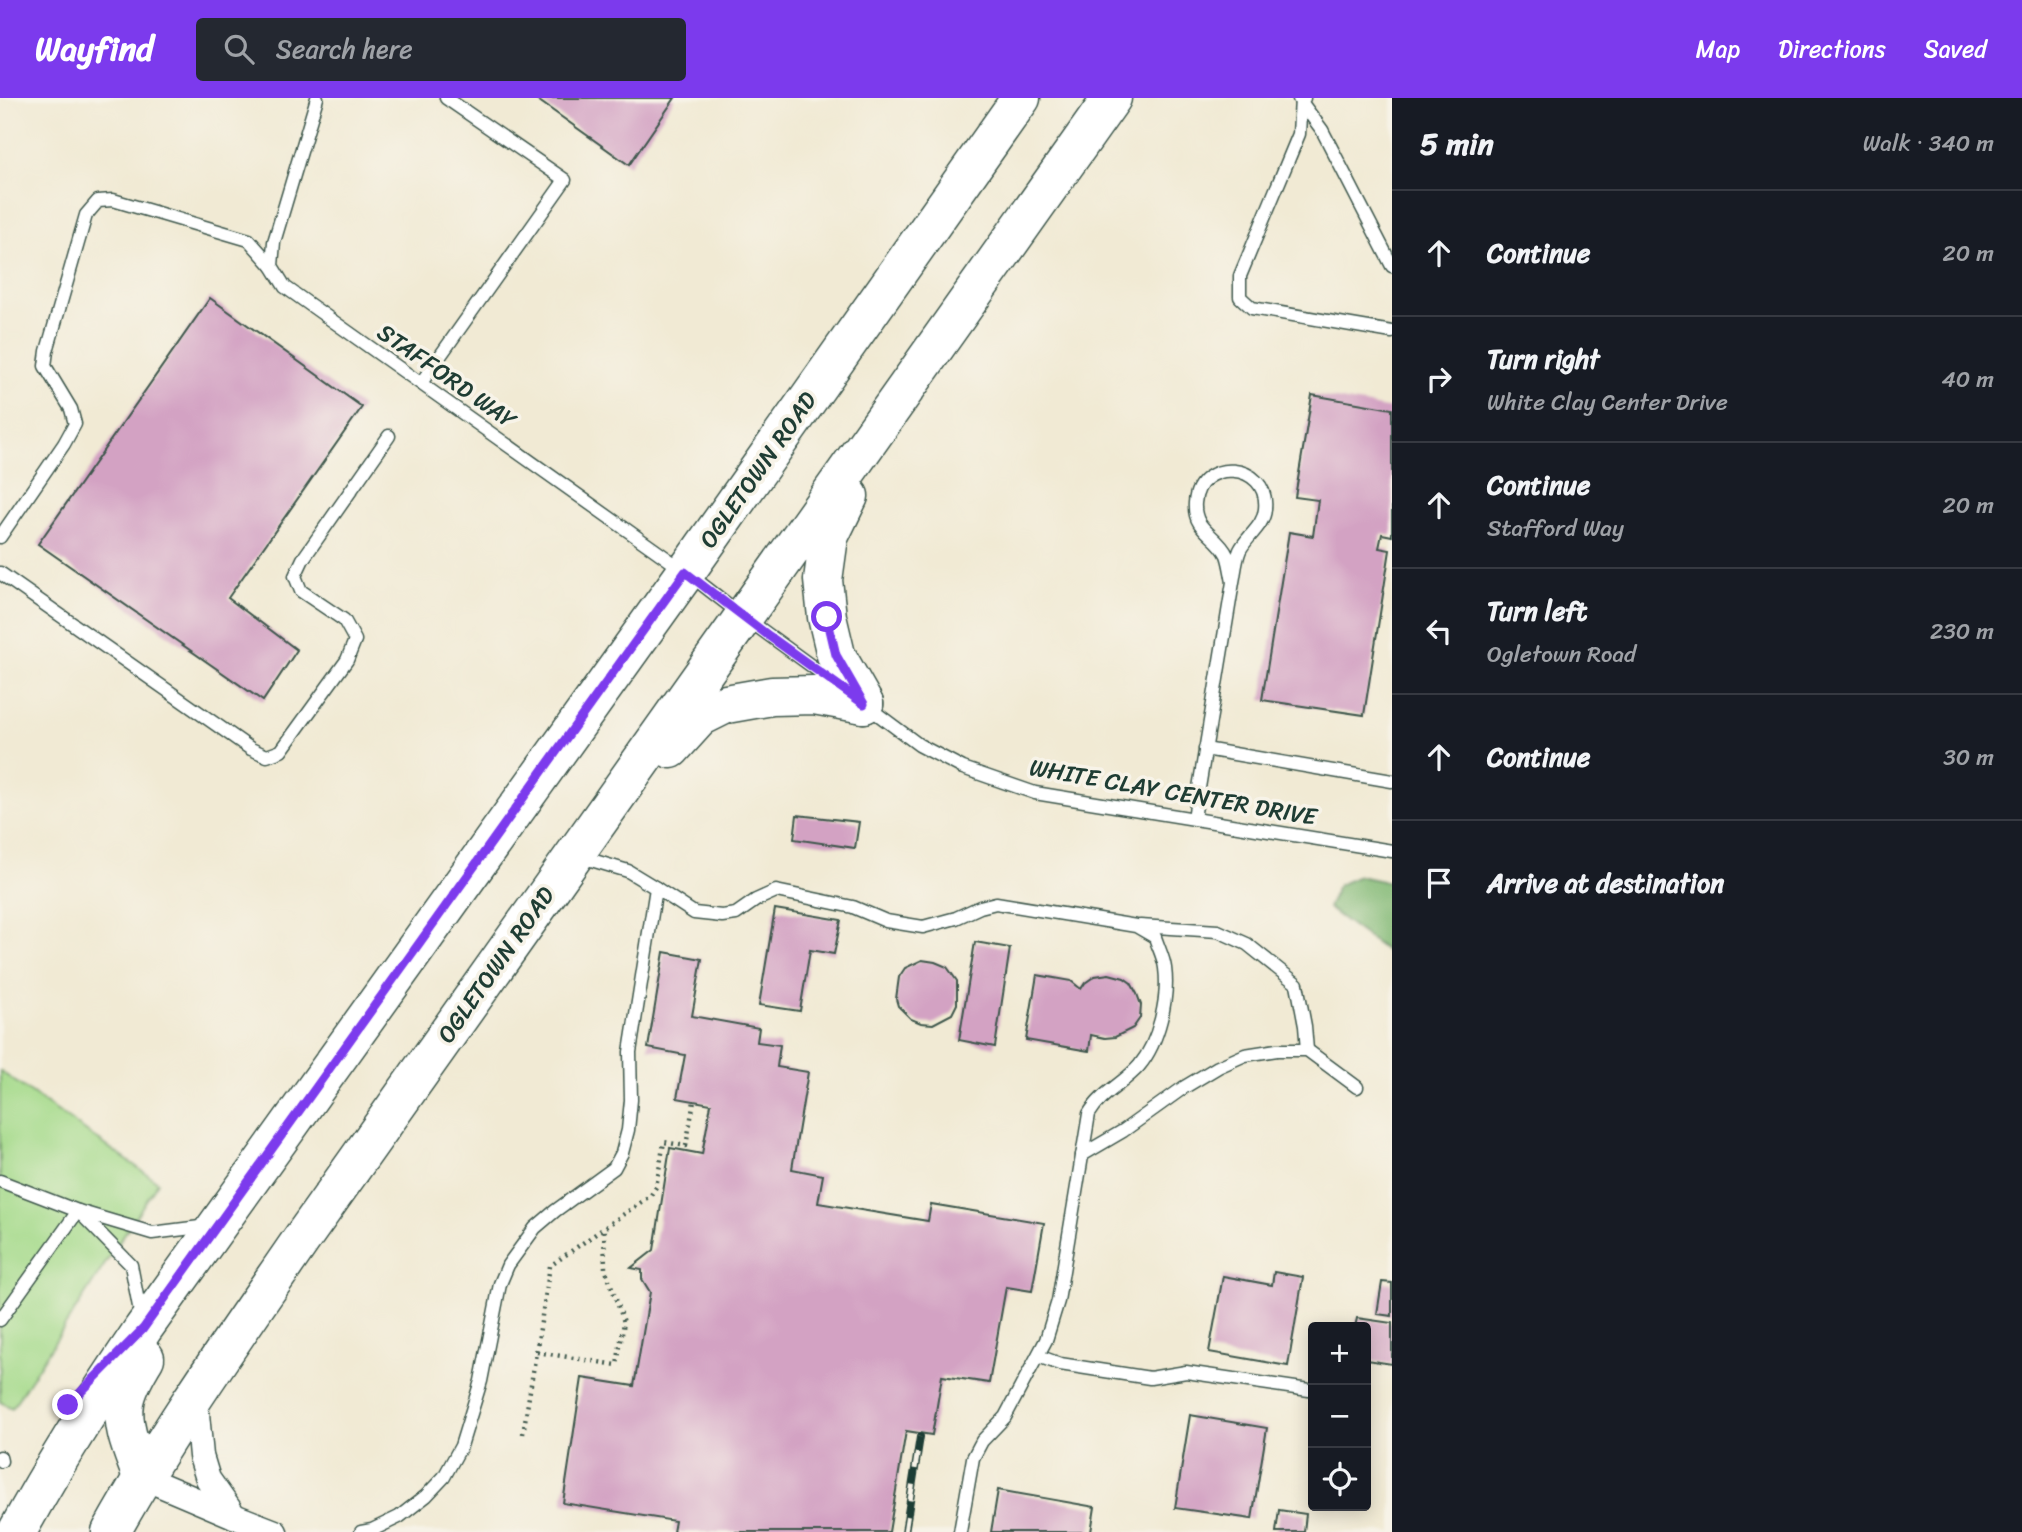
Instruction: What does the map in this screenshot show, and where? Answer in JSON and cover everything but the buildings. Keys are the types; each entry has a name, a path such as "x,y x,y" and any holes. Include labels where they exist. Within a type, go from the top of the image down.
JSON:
{"main road":[{"name":"OGLETOWN ROAD","path":"17,1532 50,1473 143,1329 1021,98"},
{"name":"OGLETOWN ROAD","path":"111,1532 195,1393 1112,98"},
{"path":"864,704 836,655 827,617 823,580 829,537 877,429"},
{"path":"623,787 664,756 700,717 726,704 772,696 814,695 864,704"},
{"path":"142,1477 125,1425 125,1403 132,1381 218,1224"},
{"path":"0,1518 68,1405 143,1329"}],"street":[{"path":"195,1393 201,1456 208,1479 234,1516"},
{"path":"142,1477 275,1532"}],"lane":[{"path":"272,266 274,242 317,98"},
{"path":"421,383 565,180 446,98"},
{"path":"1301,98 1322,130 1392,266"},
{"path":"1301,98 1299,134 1240,276 1240,297 1252,308 1392,332"},
{"name":"STAFFORD WAY","path":"0,537 75,424 71,409 45,366 47,351 86,215 98,201 113,201 250,240 272,266 285,287 744,617"},
{"path":"0,573 251,749 267,756 281,751 347,660 355,640 344,620 301,591 295,576 303,559 389,436"},
{"path":"1194,818 1233,582 1240,552 1261,523 1265,510 1263,492 1250,475 1232,469 1214,473 1201,485 1195,501 1196,520 1227,556 1233,582"},
{"name":"WHITE CLAY CENTER DRIVE","path":"744,617 919,745 963,768 1035,793 1391,851"},
{"path":"1205,749 1392,781"},
{"path":"1391,851 1392,835"},
{"path":"574,855 628,871 694,913 722,916 736,914 756,900 776,891 853,906 886,921 923,927 956,918 996,902 1136,926 1218,931 1247,944 1297,984 1307,1050"},
{"path":"360,1532 372,1530 399,1517 426,1496 444,1477 461,1446 481,1381 500,1284 508,1265 535,1228 614,1168 622,1153 629,1120 630,1052 656,888"},
{"path":"960,1532 973,1458 982,1441 1005,1417 1046,1340 1058,1301 1089,1114 1096,1101 1118,1086 1141,1064 1155,1036 1165,1005 1165,967 1155,937 1136,926"},
{"path":"1082,1155 1123,1131 1183,1088 1245,1055 1277,1050 1307,1050 1357,1087"},
{"path":"0,1181 78,1211 152,1233 218,1224"},
{"path":"0,1320 78,1211"},
{"path":"78,1211 131,1265 143,1329"},
{"path":"1038,1356 1060,1364 1150,1378 1186,1372 1308,1390"}],"path":[{"path":"523,1434 550,1266 651,1195 656,1187 664,1143 686,1146 694,1101"},
{"path":"537,1352 617,1365 624,1322 605,1268 604,1228"}],"green space":[{"path":"1359,876 1392,883 1392,955 1328,908 1338,885"},
{"path":"0,1071 158,1182 12,1408 0,1402"}],"railway":[{"path":"905,1532 920,1437"}],"route":[{"path":"68,1405 143,1329 685,572 864,704 836,655 827,617"}]}
